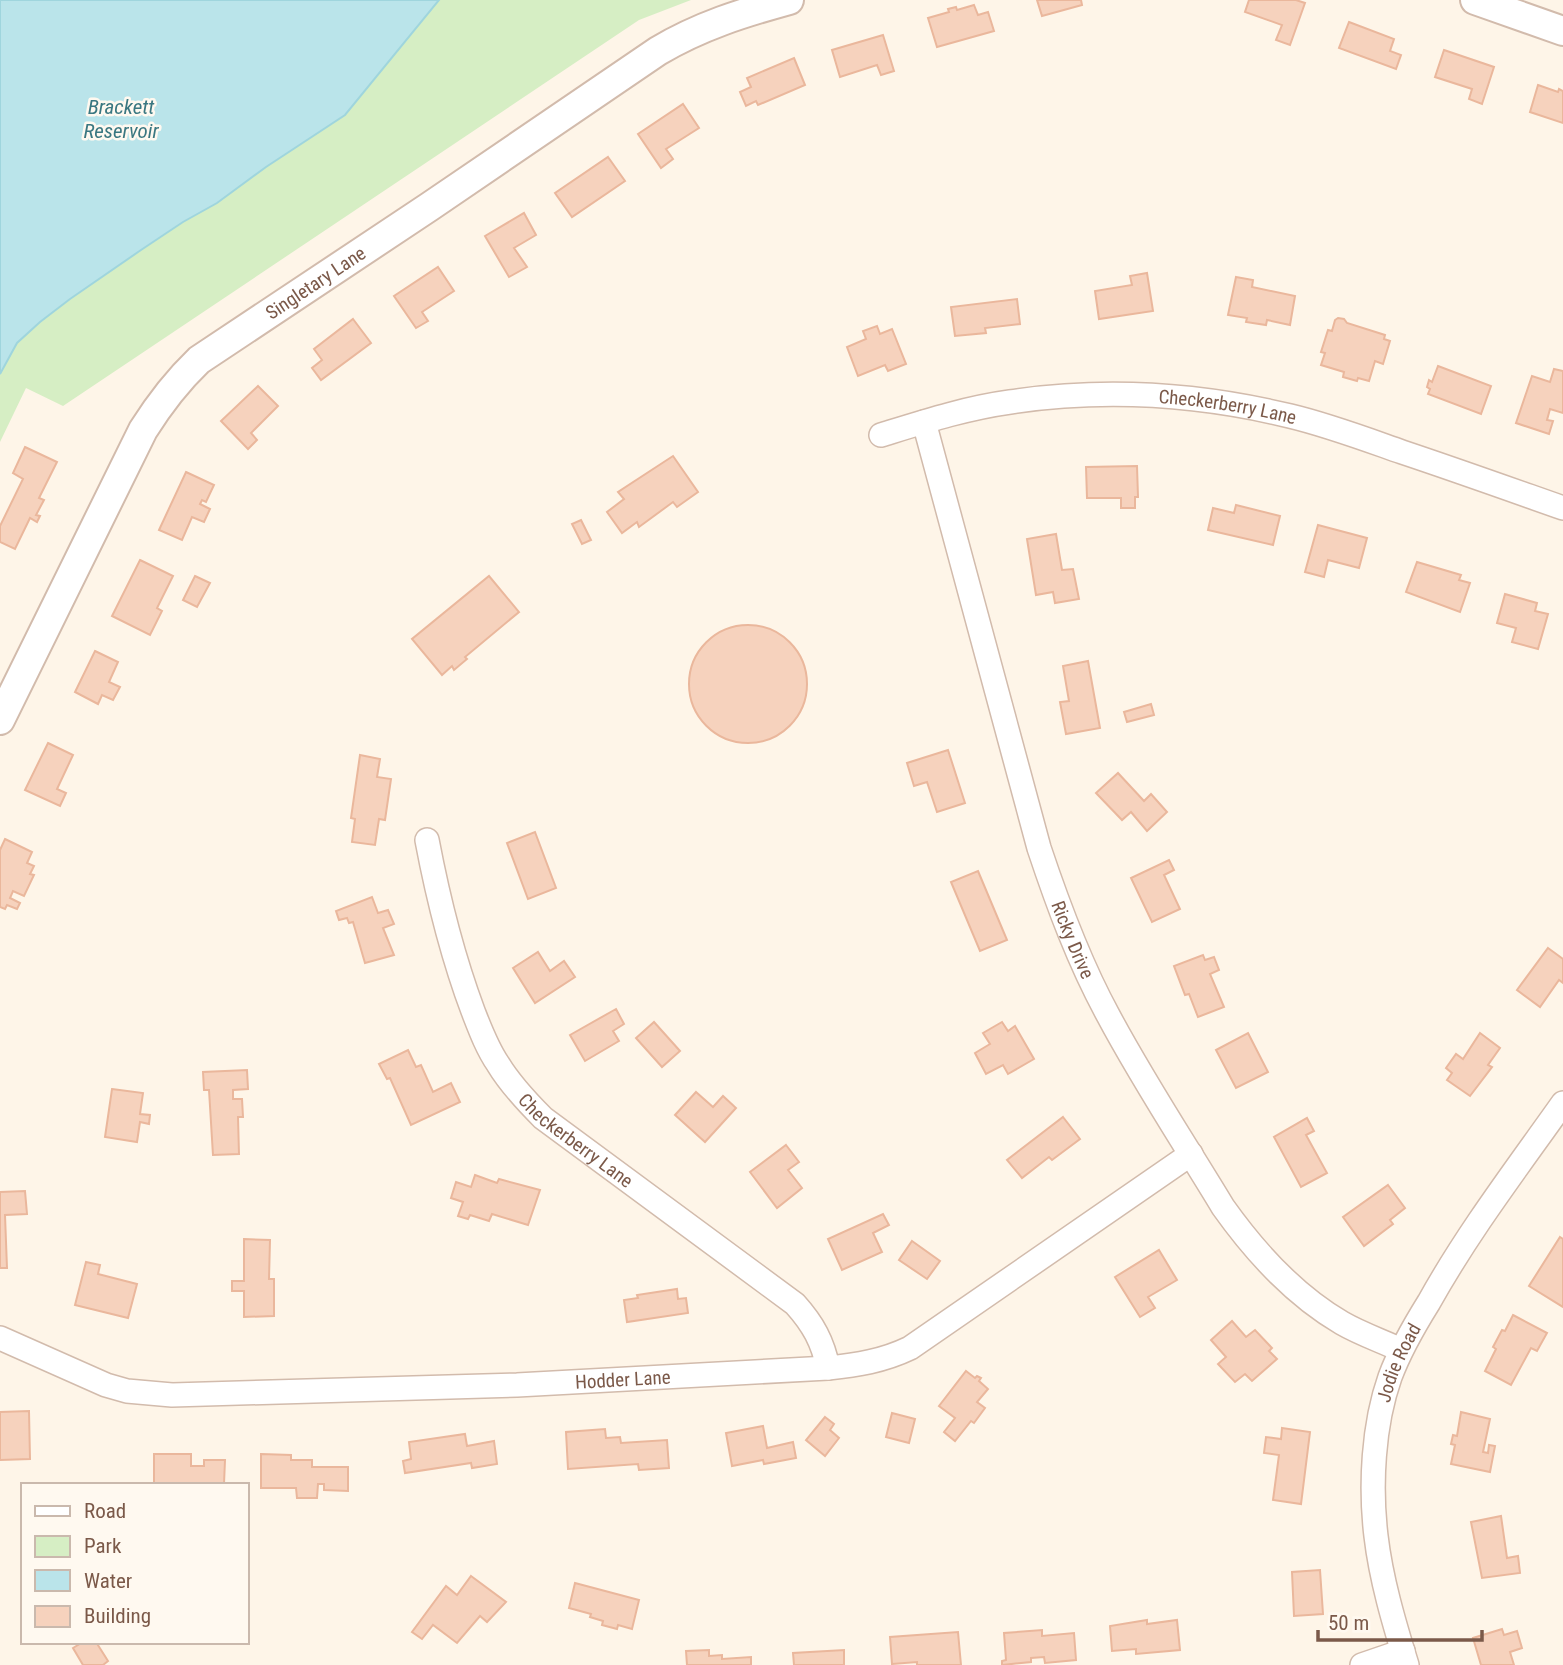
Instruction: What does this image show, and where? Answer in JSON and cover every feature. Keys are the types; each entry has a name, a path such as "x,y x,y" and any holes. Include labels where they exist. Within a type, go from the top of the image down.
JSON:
{"street":[{"name":"Singletary Lane","path":"0,720 143,430 178,380 199,360 682,36 737,15 789,0"},
{"path":"1475,0 1563,31"},
{"name":"Checkerberry Lane","path":"881,435 966,411 1054,397 1107,394 1203,400 1291,416 1332,428 1563,508"},
{"name":"Ricky Drive","path":"924,422 1053,890 1070,936 1108,1016 1223,1207 1243,1234 1316,1306 1343,1323 1401,1350"},
{"name":"Checkerberry Lane","path":"427,840 450,944 465,989 496,1063 510,1082 542,1118 795,1304 816,1332 825,1351 828,1368"},
{"name":"Jodie Road","path":"1405,1658 1381,1569 1373,1504 1374,1470 1382,1408 1389,1380 1401,1350 1453,1259 1563,1103"},
{"name":"Hodder Lane","path":"0,1338 106,1385 127,1391 172,1395 517,1385 828,1368 876,1362 910,1348 1191,1154"},
{"path":"1362,1665 1405,1658"}],"green space":[{"path":"0,0 691,0 639,20 63,406 26,388 0,442"}],"water":[{"name":"Brackett Reservoir","path":"0,0 439,0 345,115 70,299 17,343 0,374"}],"building":[{"path":"1037,0 1081,0 1082,5 1042,16"},
{"path":"1249,0 1296,0 1305,3 1290,45 1276,40 1282,25 1245,12"},
{"path":"974,5 978,15 988,12 994,31 937,47 928,18 949,12 948,9 956,7 957,10"},
{"path":"1349,22 1394,39 1390,51 1401,55 1396,69 1339,48"},
{"path":"883,35 894,71 881,75 877,65 840,77 832,50"},
{"path":"1444,50 1494,67 1482,104 1469,99 1472,89 1435,77"},
{"path":"794,58 805,85 758,105 756,101 746,106 740,92 751,87 747,78"},
{"path":"1538,85 1558,92 1559,89 1563,91 1563,123 1530,112"},
{"path":"683,104 699,128 666,149 673,159 661,168 638,134"},
{"path":"608,157 625,181 572,217 555,193"},
{"path":"524,213 536,235 514,248 527,267 509,277 485,236"},
{"path":"438,267 454,291 422,312 428,321 416,328 394,296"},
{"path":"1147,273 1153,311 1099,319 1095,291 1132,285 1130,276"},
{"path":"1236,277 1253,280 1252,287 1295,296 1290,325 1267,320 1266,325 1246,322 1247,318 1228,315"},
{"path":"1017,299 1020,324 985,328 986,333 955,336 951,307"},
{"path":"1338,318 1385,335 1384,339 1390,341 1383,364 1375,361 1369,381 1343,377 1344,372 1321,365 1325,353 1321,352 1328,330 1332,331"},
{"path":"353,319 371,343 321,380 312,368 322,360 314,349"},
{"path":"877,326 880,334 892,329 906,364 888,371 885,365 858,376 847,347 866,339 863,331"},
{"path":"1438,366 1491,386 1481,414 1428,394 1429,380 1432,382"},
{"path":"1554,369 1563,371 1563,413 1550,409 1547,420 1553,421 1549,434 1516,423 1532,376 1550,382"},
{"path":"258,386 278,406 251,433 257,440 248,449 221,421"},
{"path":"25,447 57,462 39,498 44,500 36,515 40,516 37,522 30,518 15,549 0,542 0,526 23,479 13,473"},
{"path":"673,456 698,492 677,507 673,502 639,527 637,522 622,533 607,512 624,499 618,492"},
{"path":"1137,466 1138,497 1135,497 1135,508 1121,508 1121,498 1087,498 1086,467"},
{"path":"186,472 214,485 206,502 202,500 200,504 210,509 204,522 192,517 182,540 159,530"},
{"path":"1236,505 1280,516 1273,545 1208,530 1213,508 1234,513"},
{"path":"581,520 591,540 582,544 572,524"},
{"path":"1318,525 1367,538 1359,568 1328,560 1324,577 1305,572"},
{"path":"1056,534 1062,570 1073,569 1079,599 1055,603 1053,592 1036,595 1027,539"},
{"path":"140,560 173,576 157,608 162,611 150,635 112,616"},
{"path":"1417,562 1461,575 1459,580 1470,583 1460,612 1406,592"},
{"path":"195,576 210,583 197,607 183,600"},
{"path":"489,576 519,612 465,657 467,659 454,670 452,666 442,675 412,639"},
{"path":"1505,594 1537,603 1535,611 1548,614 1538,649 1512,642 1516,628 1497,623"},
{"path":"748,625 771,629 790,642 803,661 807,684 803,707 790,726 771,739 748,743 725,739 706,726 693,707 689,684 693,661 706,642 725,629"},
{"path":"95,651 118,662 109,682 120,687 113,700 102,695 98,704 75,692"},
{"path":"1088,661 1100,728 1066,734 1060,702 1069,701 1063,666"},
{"path":"1151,704 1154,715 1127,722 1124,712"},
{"path":"48,743 73,755 57,789 66,793 60,806 25,790"},
{"path":"948,750 965,803 937,812 927,782 914,786 907,763"},
{"path":"360,755 380,759 377,777 391,779 385,820 379,819 375,845 352,842 355,819 351,818"},
{"path":"1118,773 1144,801 1151,794 1167,812 1147,831 1131,812 1122,820 1096,793"},
{"path":"535,832 556,888 528,899 507,843"},
{"path":"5,839 32,852 27,863 34,866 30,874 34,875 24,896 13,891 10,898 20,903 17,909 7,905 5,909 0,907 0,850"},
{"path":"1169,860 1174,870 1164,875 1180,909 1152,922 1131,878"},
{"path":"978,871 1007,940 980,951 951,882"},
{"path":"372,897 378,913 388,910 394,924 383,928 394,955 365,963 353,922 349,923 347,918 339,920 336,911"},
{"path":"1548,948 1563,959 1563,983 1559,980 1540,1007 1517,990"},
{"path":"538,952 550,971 564,961 575,977 535,1003 513,968"},
{"path":"1203,955 1205,960 1214,957 1219,970 1210,974 1224,1007 1198,1017 1189,994 1185,995 1174,966"},
{"path":"616,1009 624,1024 613,1031 619,1041 585,1061 570,1035"},
{"path":"654,1022 680,1051 662,1067 636,1038"},
{"path":"1002,1022 1008,1031 1015,1026 1034,1059 1008,1074 1003,1065 986,1074 975,1053 990,1044 983,1033"},
{"path":"1248,1033 1268,1072 1236,1088 1216,1050"},
{"path":"1480,1033 1500,1048 1488,1065 1492,1067 1470,1096 1447,1080 1452,1073 1446,1068 1456,1054 1463,1059"},
{"path":"408,1050 416,1067 421,1065 433,1092 451,1083 460,1102 411,1125 390,1078 387,1079 379,1064"},
{"path":"247,1070 248,1089 233,1090 233,1099 242,1099 243,1117 238,1117 239,1154 213,1155 209,1090 204,1090 203,1072"},
{"path":"112,1089 143,1093 140,1114 150,1115 149,1124 140,1122 137,1142 105,1137"},
{"path":"696,1092 713,1107 723,1096 736,1108 705,1142 675,1115"},
{"path":"1063,1117 1080,1139 1052,1160 1049,1157 1022,1178 1007,1160"},
{"path":"1307,1118 1314,1131 1306,1135 1327,1173 1301,1187 1274,1137"},
{"path":"786,1145 799,1162 788,1170 802,1188 777,1208 750,1172"},
{"path":"475,1175 497,1183 499,1179 540,1190 528,1225 492,1214 489,1221 470,1215 468,1219 458,1216 463,1202 451,1198 456,1182 471,1187"},
{"path":"1388,1185 1405,1208 1390,1220 1393,1224 1364,1246 1343,1217"},
{"path":"25,1191 27,1214 5,1215 7,1268 0,1268 0,1192"},
{"path":"883,1214 889,1225 873,1233 882,1252 842,1270 828,1239"},
{"path":"1560,1237 1563,1239 1563,1307 1529,1286"},
{"path":"244,1239 270,1240 269,1279 274,1279 274,1316 244,1317 244,1291 232,1291 232,1281 244,1281"},
{"path":"912,1241 940,1261 927,1279 899,1260"},
{"path":"1159,1250 1177,1280 1148,1297 1155,1308 1140,1317 1115,1277"},
{"path":"86,1262 100,1265 98,1274 137,1284 128,1318 75,1305"},
{"path":"677,1289 678,1299 686,1298 688,1313 627,1322 624,1300 638,1298 637,1295"},
{"path":"1513,1315 1547,1333 1537,1351 1531,1348 1511,1385 1485,1371 1496,1349 1493,1347"},
{"path":"1232,1321 1246,1337 1255,1330 1272,1348 1269,1351 1277,1359 1252,1381 1245,1374 1235,1382 1218,1364 1226,1357 1211,1340"},
{"path":"966,1371 975,1378 981,1378 979,1381 988,1389 977,1402 985,1408 955,1441 944,1432 955,1418 939,1406"},
{"path":"29,1411 30,1459 0,1460 0,1412"},
{"path":"1461,1412 1490,1419 1483,1452 1488,1453 1489,1445 1495,1446 1490,1472 1451,1464 1455,1445 1451,1444 1453,1435 1457,1436"},
{"path":"892,1413 915,1419 909,1443 886,1437"},
{"path":"825,1417 834,1424 830,1430 839,1438 825,1456 806,1440"},
{"path":"763,1426 767,1448 793,1442 796,1458 764,1464 763,1460 732,1466 726,1433"},
{"path":"1282,1428 1310,1432 1301,1504 1273,1500 1279,1455 1264,1453 1266,1437 1281,1439"},
{"path":"605,1429 606,1438 620,1437 621,1443 667,1440 669,1468 639,1470 638,1464 568,1469 566,1432"},
{"path":"465,1434 467,1446 494,1441 497,1464 472,1468 471,1463 405,1473 403,1461 411,1459 409,1442"},
{"path":"154,1454 191,1454 191,1466 204,1466 204,1460 225,1460 224,1483 154,1483"},
{"path":"261,1454 291,1455 291,1460 312,1460 312,1467 348,1467 348,1491 324,1490 324,1484 318,1484 317,1498 297,1498 296,1488 261,1488"},
{"path":"1501,1516 1507,1558 1518,1556 1520,1573 1482,1578 1471,1522"},
{"path":"1320,1570 1323,1614 1294,1616 1292,1572"},
{"path":"471,1576 506,1602 487,1622 480,1616 457,1643 433,1625 422,1639 412,1632 446,1586 457,1595"},
{"path":"575,1583 639,1600 632,1629 618,1625 617,1629 602,1625 603,1621 590,1617 591,1614 569,1608"},
{"path":"1147,1620 1147,1624 1177,1620 1180,1650 1136,1654 1136,1649 1112,1651 1110,1626"},
{"path":"1502,1629 1504,1635 1517,1631 1522,1648 1510,1652 1514,1665 1481,1665 1473,1638"},
{"path":"1042,1630 1042,1636 1074,1633 1076,1660 1045,1663 1044,1657 1031,1658 1031,1662 1002,1665 1002,1661 1006,1660 1004,1633"},
{"path":"958,1632 961,1665 917,1665 917,1662 892,1664 890,1637"},
{"path":"80,1644 97,1644 108,1661 103,1665 83,1665 73,1648"},
{"path":"709,1650 709,1656 722,1655 722,1659 751,1657 751,1665 687,1665 686,1651"},
{"path":"844,1650 844,1665 794,1665 793,1653"}]}
